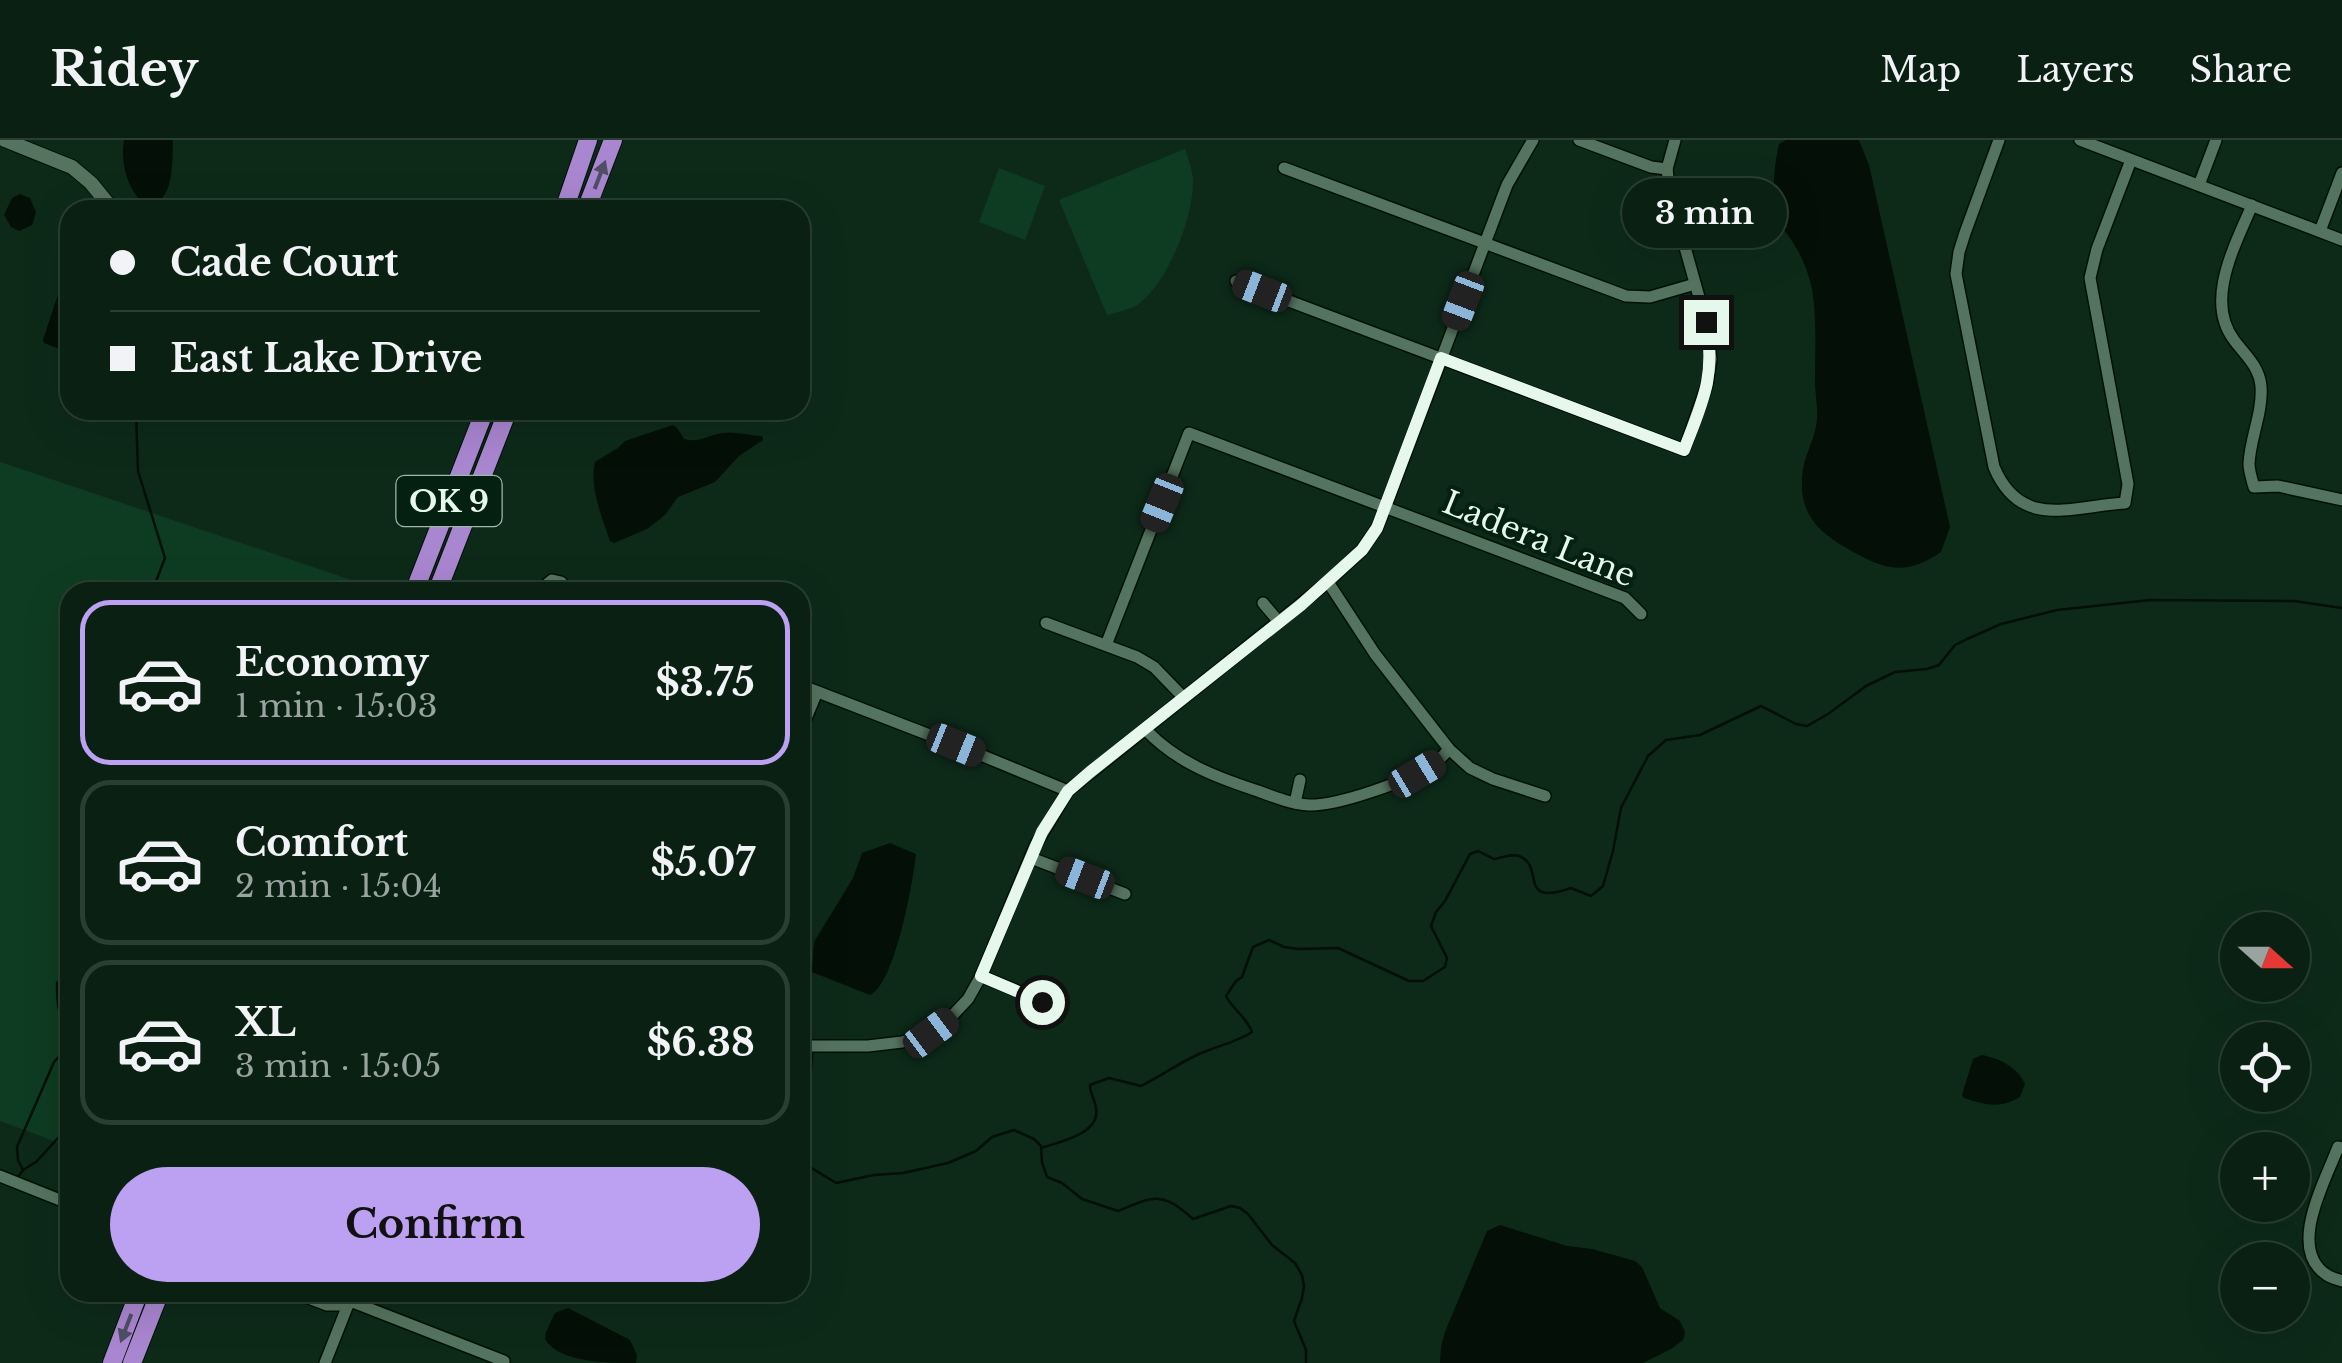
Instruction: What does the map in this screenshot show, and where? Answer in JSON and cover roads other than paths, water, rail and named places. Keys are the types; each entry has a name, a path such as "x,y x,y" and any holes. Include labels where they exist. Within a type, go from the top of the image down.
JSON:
{"highway":[{"path":"567,200 588,140"},
{"path":"590,200 613,140"},
{"name":"OK 9","path":"418,582 481,420"},
{"name":"OK 9","path":"440,582 504,420"},
{"path":"112,1363 136,1302"},
{"path":"132,1363 156,1302"}],"street":[{"path":"5,140 72,167 105,200"},
{"path":"810,1046 902,1042 931,1033 951,1018 981,976 1030,858 1068,791 1280,622 1362,550 1385,508 1507,186 1533,140"},
{"path":"1580,140 1650,167 1668,169"},
{"path":"1236,281 1684,450 1707,385 1711,358 1706,322 1670,194 1668,169 1675,140"},
{"path":"1999,140 1959,252 1957,285 1994,466 2012,496 2035,509 2062,511 2126,503 2128,484 2090,278 2130,160"},
{"path":"2080,140 2342,240"},
{"path":"2199,185 2216,140"},
{"path":"1284,168 1626,296 1650,297 1695,284"},
{"path":"2320,231 2342,173"},
{"path":"2252,205 2221,296 2229,332 2254,365 2260,380 2260,412 2249,465 2254,487 2278,486 2342,500"},
{"name":"Ladera Lane","path":"1106,645 1189,432 1624,598 1642,614"},
{"path":"1328,582 1375,654 1449,750 1470,768 1492,779 1545,796"},
{"path":"1263,603 1280,622"},
{"path":"1046,623 1138,656 1154,666 1184,698"},
{"path":"810,689 1068,791"},
{"path":"810,707 816,692"},
{"path":"1145,730 1160,745 1208,774 1312,805 1335,803 1417,774 1449,750"},
{"path":"1295,803 1300,780"},
{"path":"1030,858 1126,894"},
{"path":"981,976 1059,1008"},
{"path":"2342,1148 2338,1147 2308,1226 2314,1262 2326,1275 2342,1281"},
{"path":"0,1176 60,1200"},
{"path":"326,1363 349,1302"},
{"path":"355,1302 504,1361"}],"waterway":[{"path":"136,420 138,471 165,558 156,582"},
{"path":"1041,1148 1077,1136 1092,1124 1096,1108 1090,1085 1109,1078 1141,1086 1252,1032 1226,996 1242,977 1253,947 1269,940 1298,949 1338,948 1409,981 1423,981 1445,967 1447,958 1431,926 1436,912 1470,854 1478,851 1494,859 1510,855 1527,861 1537,889 1543,892 1571,888 1591,896 1603,886 1621,808 1648,756 1666,740 1700,735 1761,706 1807,726 1866,686 1895,672 1939,665 1955,645 1967,639 2001,624 2057,610 2150,600 2294,601 2342,608"},
{"path":"60,980 60,1012"},
{"path":"23,1170 17,1147 60,1055"},
{"path":"810,1167 836,1183 903,1173 948,1163 976,1151 992,1137 1014,1130 1041,1146"},
{"path":"18,1177 60,1136"},
{"path":"1041,1149 1047,1177 1082,1199 1118,1211 1157,1199 1173,1204 1193,1219 1231,1206 1248,1214 1302,1275 1302,1298 1294,1321 1306,1350 1306,1363"}]}
